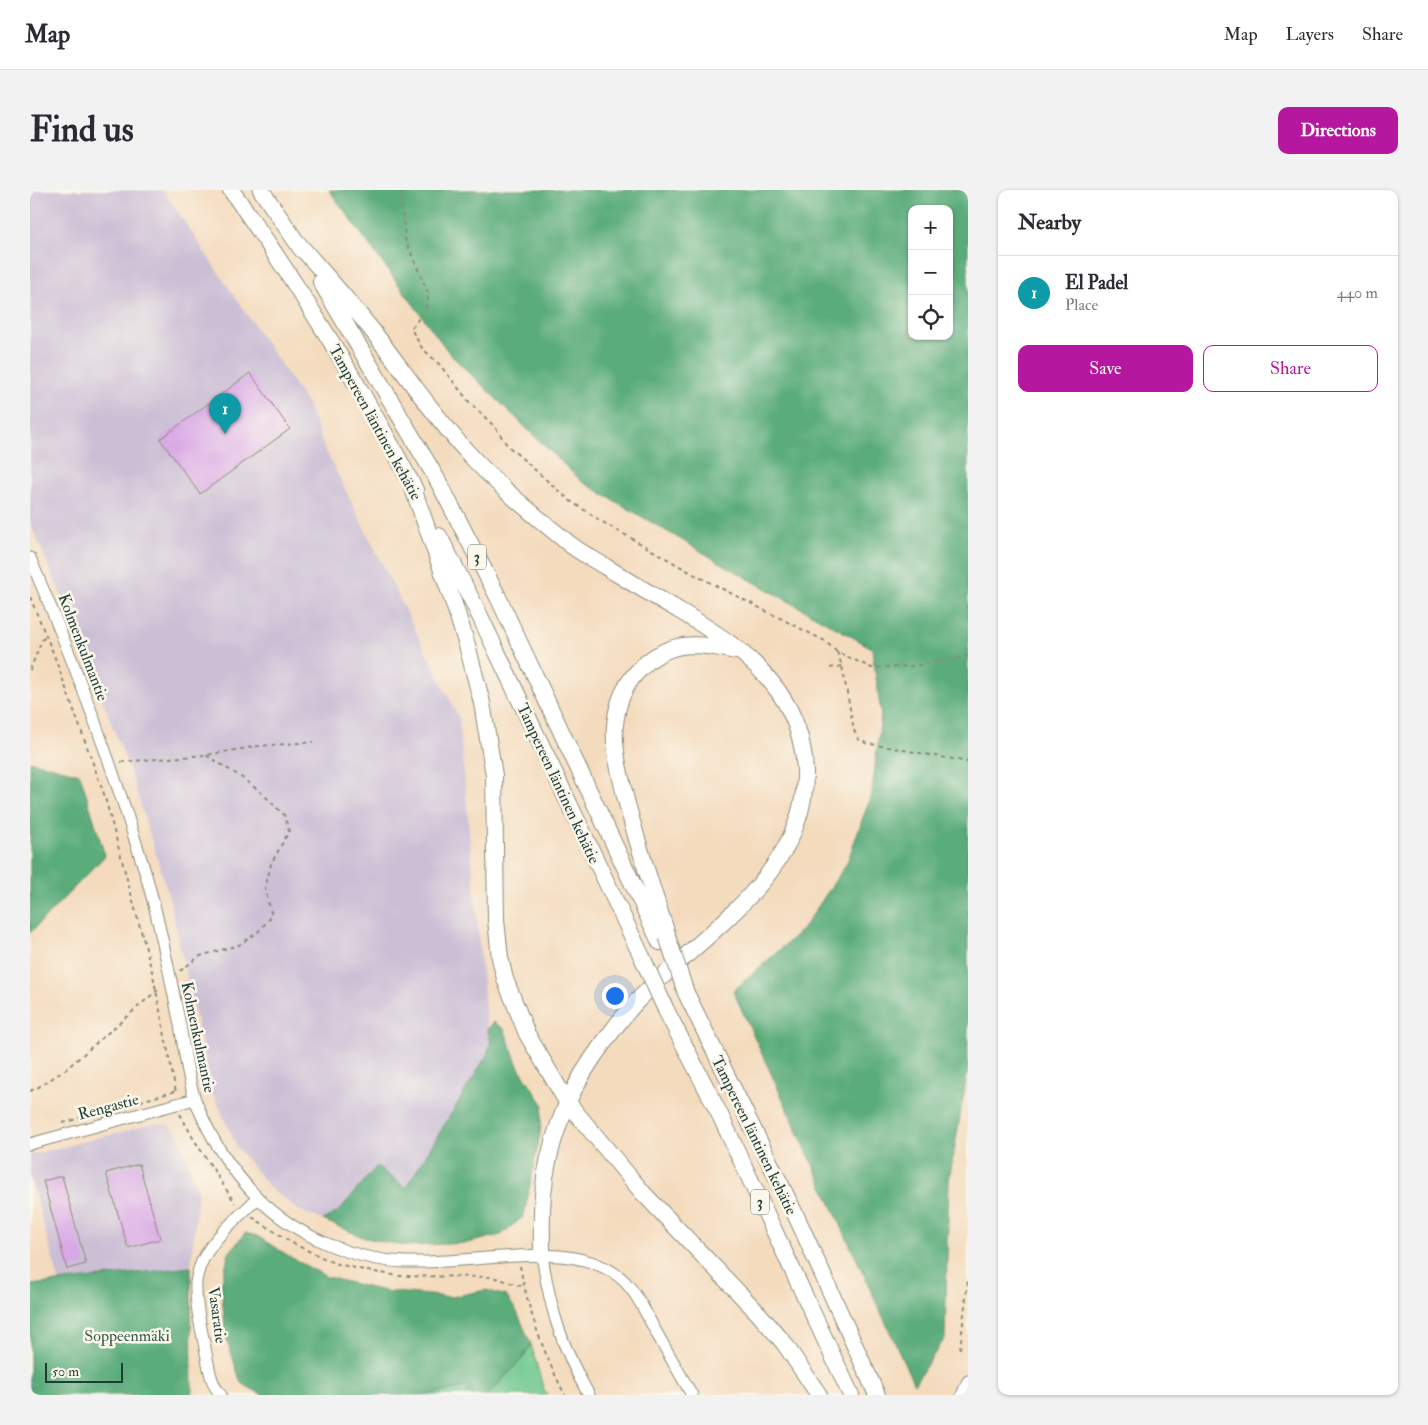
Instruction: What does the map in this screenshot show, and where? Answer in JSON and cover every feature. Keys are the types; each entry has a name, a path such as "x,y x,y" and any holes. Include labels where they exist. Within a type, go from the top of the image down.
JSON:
{"highway":[{"name":"Tampereen läntinen kehätie","path":"231,190 267,241 329,338 374,414 477,610 666,1010 720,1115 851,1395"},
{"name":"Tampereen läntinen kehätie","path":"261,190 296,241 442,489 502,606 664,939 686,993 798,1220 877,1395"},
{"path":"296,241 376,336 409,381 468,453 502,488 571,546 714,632 743,653 758,666 780,693 800,735 804,766 804,790 800,812 793,834 773,868 746,900 637,1002 612,1030 590,1062 567,1102 552,1144 546,1170 543,1196 542,1255"},
{"path":"410,480 459,620 482,703 494,775 496,920 500,958 505,979 527,1034 567,1102 643,1193 758,1313 784,1343 819,1395"},
{"path":"664,939 619,771 615,738 618,706 632,676 648,660 665,650 694,644 710,645 743,653"}],"street":[{"name":"Kolmenkulmantie","path":"30,558 58,625 110,763 144,868 170,978 194,1099 222,1155 235,1174 270,1209 290,1224 349,1252 377,1260 406,1262 542,1255 578,1259 595,1264 616,1274 628,1286 640,1304 692,1395"},
{"name":"Rengastie","path":"30,1144 194,1099"},
{"name":"Vasaratie","path":"221,1395 217,1391 210,1368 198,1317 196,1283 202,1260 214,1243 258,1198"},
{"path":"542,1255 547,1292 556,1326 571,1362 589,1395"},
{"path":"962,1395 968,1381"}],"path":[{"path":"400,190 406,239 428,295 425,310 411,329 422,348 440,365 470,403 495,427 508,445 569,500 601,521 697,576 825,641 837,652 872,668 914,666 968,656"},
{"path":"30,597 104,794 156,990 181,1116 232,1200 244,1212 294,1244 334,1263 400,1276 493,1277 524,1286"},
{"path":"30,670 42,640 58,625"},
{"path":"837,652 842,666 854,730 858,738 866,743 968,762"},
{"path":"830,668 842,666"},
{"path":"110,763 206,755 259,746 313,742"},
{"path":"30,1091 65,1070 170,978 200,956 239,945 258,932 272,916 265,889 272,864 289,831 284,815 264,795 241,777 206,755"},
{"path":"57,1124 176,1090"},
{"path":"519,1256 524,1286 540,1341 566,1395"},
{"path":"960,1349 968,1280"}],"shaded area":[{"path":"30,190 163,190 308,405 325,449 459,718 487,1029 491,1041 487,1055 406,1189 377,1166 339,1212 323,1220 298,1210 270,1188 238,1149 213,1094 169,897 130,771 67,608 30,523"},
{"path":"157,1123 169,1125 178,1134 198,1191 191,1267 59,1281 30,1177 30,1155"}],"green space":[{"path":"329,190 968,190 968,1069 949,1181 945,1338 914,1384 733,991 803,929 847,863 872,792 881,715 872,648 738,573 581,481 450,354"},
{"path":"30,761 80,774 105,856 30,933"},
{"path":"494,1022 504,1029 518,1066 543,1104 540,1134 524,1216 501,1235 467,1243 406,1246 365,1238 323,1220 339,1211 377,1166 406,1188 487,1055 491,1041 487,1029"},
{"path":"245,1233 257,1236 327,1277 384,1291 451,1297 486,1290 506,1296 516,1310 531,1344 522,1359 488,1395 465,1395 471,1386 424,1395 263,1395 241,1383 226,1337 221,1285 229,1253"},
{"name":"Soppeenmäki","path":"191,1267 192,1395 30,1395 30,1285"},
{"path":"531,1344 547,1395 488,1395 522,1359"},
{"path":"472,1386 465,1395 424,1395"}],"building":[{"path":"250,373 290,429 200,494 160,439"},
{"path":"139,1164 160,1239 128,1248 106,1173"},
{"path":"62,1176 86,1264 67,1269 43,1181"}],"place":[{"name":"El Padel","path":"225,434"}]}
